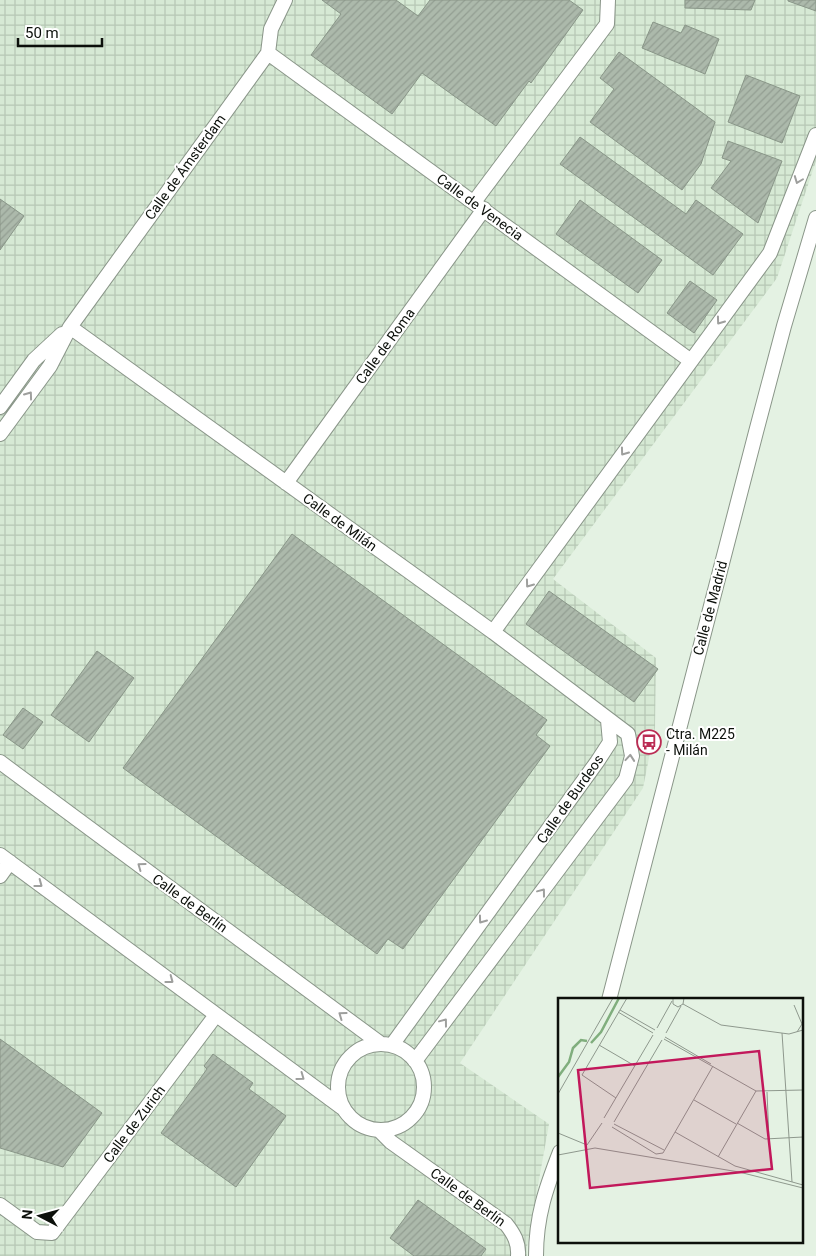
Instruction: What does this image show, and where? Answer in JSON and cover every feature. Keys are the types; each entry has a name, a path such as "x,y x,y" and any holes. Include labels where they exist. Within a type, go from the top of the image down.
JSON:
{"street":[{"name":"Calle de Ámsterdam","path":"0,434 50,366 70,327 268,53 271,29 285,0"},
{"name":"Calle de Roma","path":"286,483 607,24 608,0"},
{"name":"Calle de Venecia","path":"268,53 691,361"},
{"path":"493,632 770,253 816,135"},
{"name":"Calle de Madrid","path":"610,998 784,326 816,218"},
{"name":"Calle de Ámsterdam","path":"0,407 34,360 70,327"},
{"name":"Calle de Milán","path":"70,327 493,632 608,720"},
{"path":"415,1060 626,779 632,756 628,734 608,720"},
{"name":"Calle de Burdeos","path":"387,1044 597,762 610,742 608,720"},
{"name":"Calle de Berlín","path":"0,762 387,1044"},
{"path":"0,876 5,858 344,1109 353,1120 365,1127 379,1130 393,1128 405,1122 415,1113 422,1100 424,1087 422,1073 415,1060 405,1051 387,1044 368,1046 356,1051 347,1060 338,1084 339,1097 344,1109"},
{"name":"Calle de Zurich","path":"0,1205 37,1232 52,1233 216,1015"},
{"name":"Calle de Berlín","path":"379,1130 391,1142 506,1224 513,1233 519,1248 518,1256"},
{"path":"536,1256 536,1240 543,1195 558,1157"}],"shaded area":[{"path":"0,0 816,0 816,161 777,278 553,579 656,658 655,728 643,788 460,1063 549,1124 527,1256 0,1256"}],"building":[{"path":"322,0 396,0 418,16 430,0 569,0 583,10 531,83 529,81 496,126 422,73 392,114 311,55 341,14"},
{"path":"685,0 755,0 751,10 685,8"},
{"path":"816,0 816,11 788,1"},
{"path":"653,22 681,33 685,25 719,39 705,74 642,48"},
{"path":"619,52 715,122 701,164 682,190 590,122 614,89 600,78"},
{"path":"746,75 800,96 782,143 728,122"},
{"path":"580,137 686,214 696,200 743,234 713,275 560,164"},
{"path":"728,141 782,161 758,223 711,188 731,161 722,158"},
{"path":"0,199 24,216 0,250"},
{"path":"580,200 662,260 638,293 556,234"},
{"path":"690,281 717,300 694,333 667,313"},
{"path":"292,534 547,720 536,735 550,746 403,949 388,939 377,954 123,768"},
{"path":"549,591 658,669 634,702 526,624"},
{"path":"97,651 134,678 89,742 51,715"},
{"path":"23,708 43,722 23,749 3,735"},
{"path":"0,1039 102,1113 63,1167 0,1148"},
{"path":"213,1054 253,1083 249,1089 286,1116 236,1187 161,1133 207,1069 204,1066"},
{"path":"418,1200 486,1249 481,1256 414,1256 390,1238"}],"place":[{"name":"Ctra. M225 - Milán","path":"649,742"}]}
